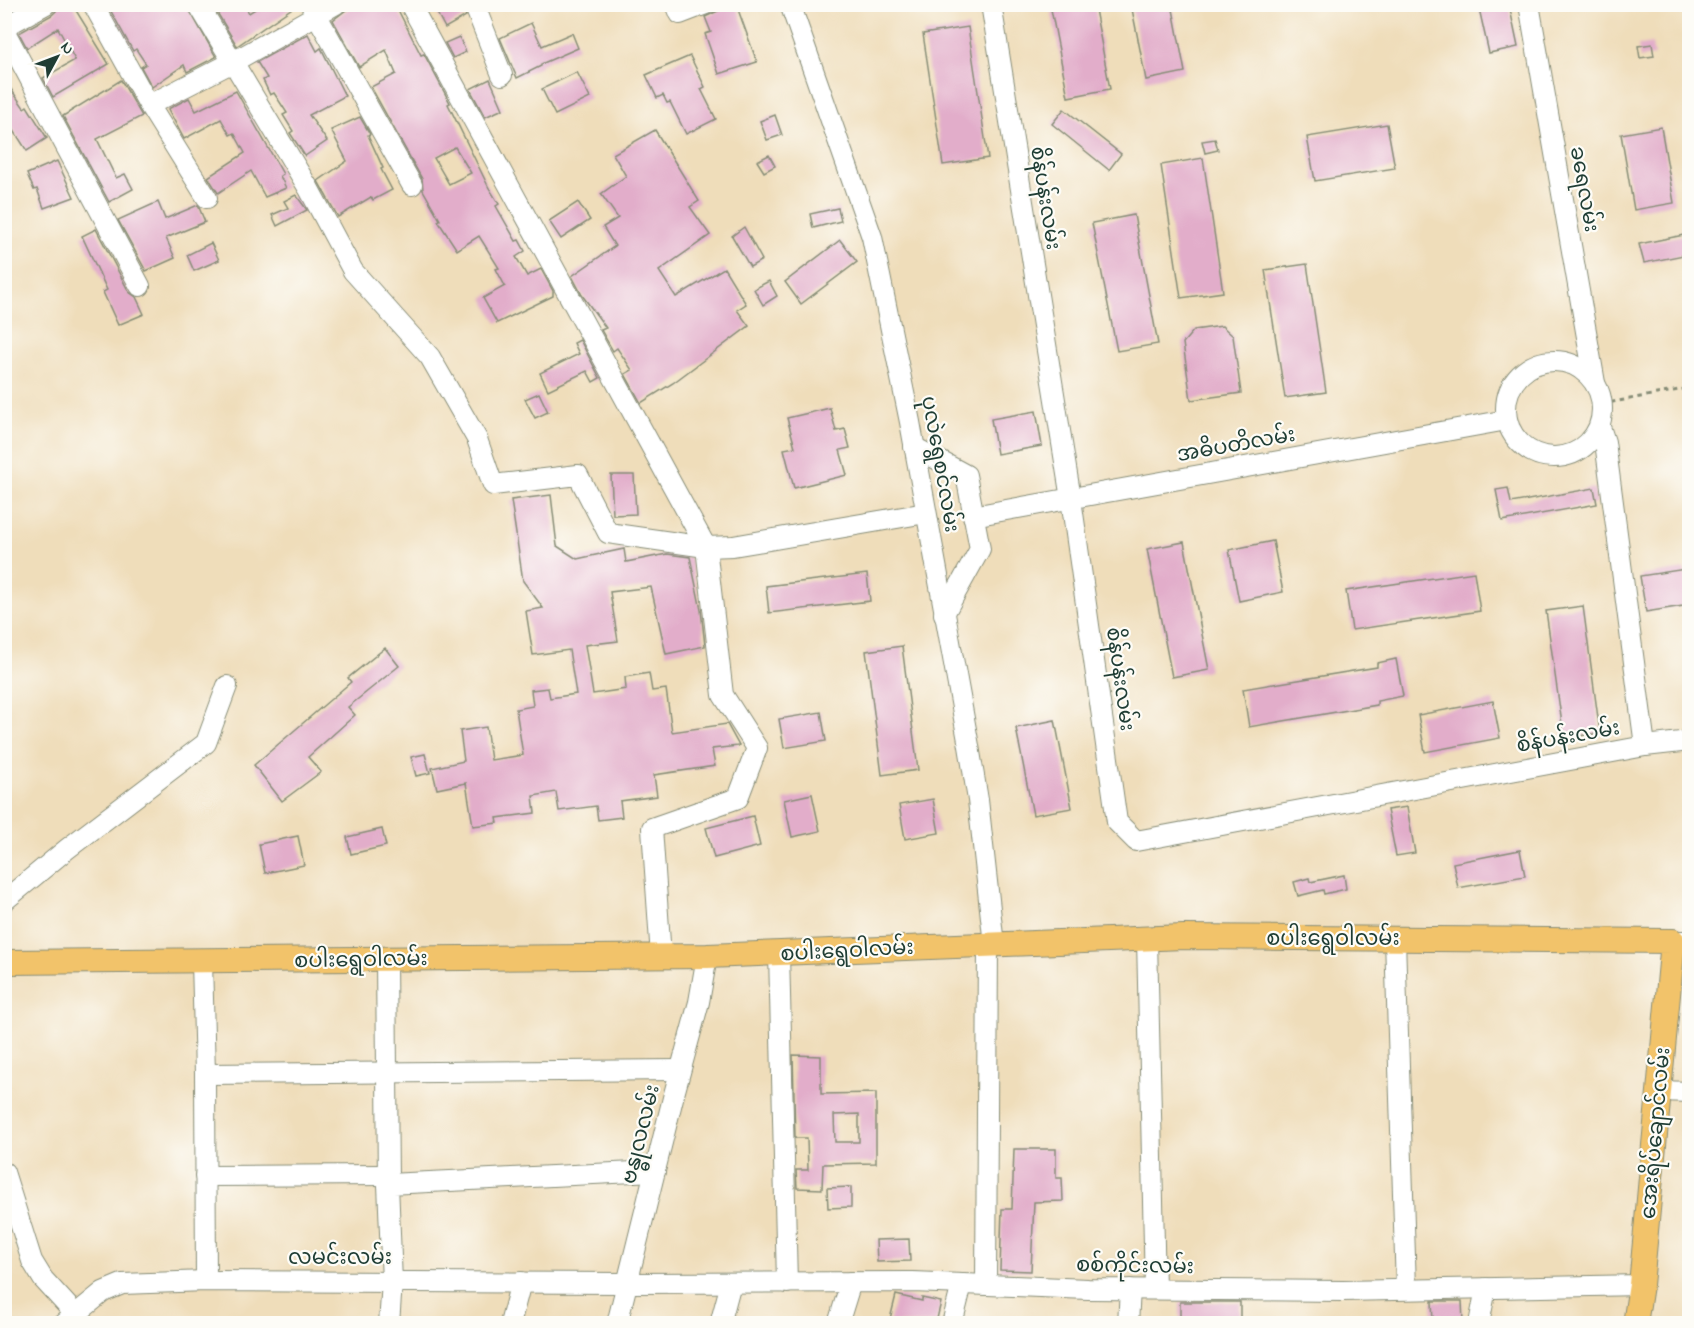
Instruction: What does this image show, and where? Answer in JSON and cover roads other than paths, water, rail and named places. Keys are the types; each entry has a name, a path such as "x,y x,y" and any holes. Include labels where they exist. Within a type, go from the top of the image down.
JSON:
{"main road":[{"name":"စပါးရွေဝါလမ်း","path":"4,962 661,957 1184,937 1681,941"},
{"name":"အေးရိပ်ချောင်လမ်း","path":"1635,1323 1641,1284 1659,1091 1681,941"}],"street":[{"path":"46,4 4,28 140,286"},
{"path":"93,4 149,105 207,198"},
{"path":"198,4 309,189 353,271 430,357 477,439 493,485 578,475 608,533 706,547 733,546 926,513"},
{"path":"149,105 233,62 314,10 336,4"},
{"path":"410,4 706,547 723,695 757,748 738,798 652,828 661,957"},
{"path":"474,4 502,75"},
{"path":"676,4 680,14 706,4"},
{"name":"ပုလဲရွေစင်လမ်း","path":"790,4 872,237 914,447 978,800 991,944 986,1285"},
{"name":"စိန်ပန်းလမ်း","path":"991,4 1071,499 1117,822 1136,841 1645,746"},
{"name":"ခရေလမ်း","path":"1528,4 1595,383"},
{"path":"314,10 412,184"},
{"path":"1552,361 1568,363 1583,370 1595,383 1601,397 1603,412 1600,427 1592,440 1581,450 1566,456 1551,458 1536,454 1522,446 1513,434 1507,420 1506,403 1511,387 1521,374 1535,364 1552,361"},
{"name":"အဓိပတိလမ်း","path":"973,516 1507,420"},
{"path":"1600,427 1605,442 1645,746 1689,741"},
{"path":"914,447 966,475 980,549 944,614"},
{"path":"4,901 67,849 206,743 227,687"},
{"path":"1147,939 1155,1289"},
{"path":"1395,939 1407,1289"},
{"path":"779,954 787,1283"},
{"name":"ဗန္ဓုလလမ်း","path":"617,1323 699,1002 707,956"},
{"path":"386,958 388,1179 392,1282 389,1323"},
{"path":"202,961 206,1281"},
{"path":"205,1074 680,1070"},
{"path":"1659,1091 1689,1092"},
{"path":"205,1176 388,1179 655,1171"},
{"path":"4,1172 32,1260 69,1319"},
{"name":"လမင်းလမ်း","path":"69,1319 104,1292 122,1284 206,1281 628,1283"},
{"path":"510,1323 521,1282"},
{"path":"838,1323 851,1282"},
{"name":"စစ်ကိုင်းလမ်း","path":"628,1283 851,1282 1130,1289 1343,1291 1641,1284"},
{"path":"720,1323 731,1283"},
{"path":"952,1323 962,1284"},
{"path":"1479,1323 1486,1288"},
{"path":"1128,1323 1130,1289"}]}
